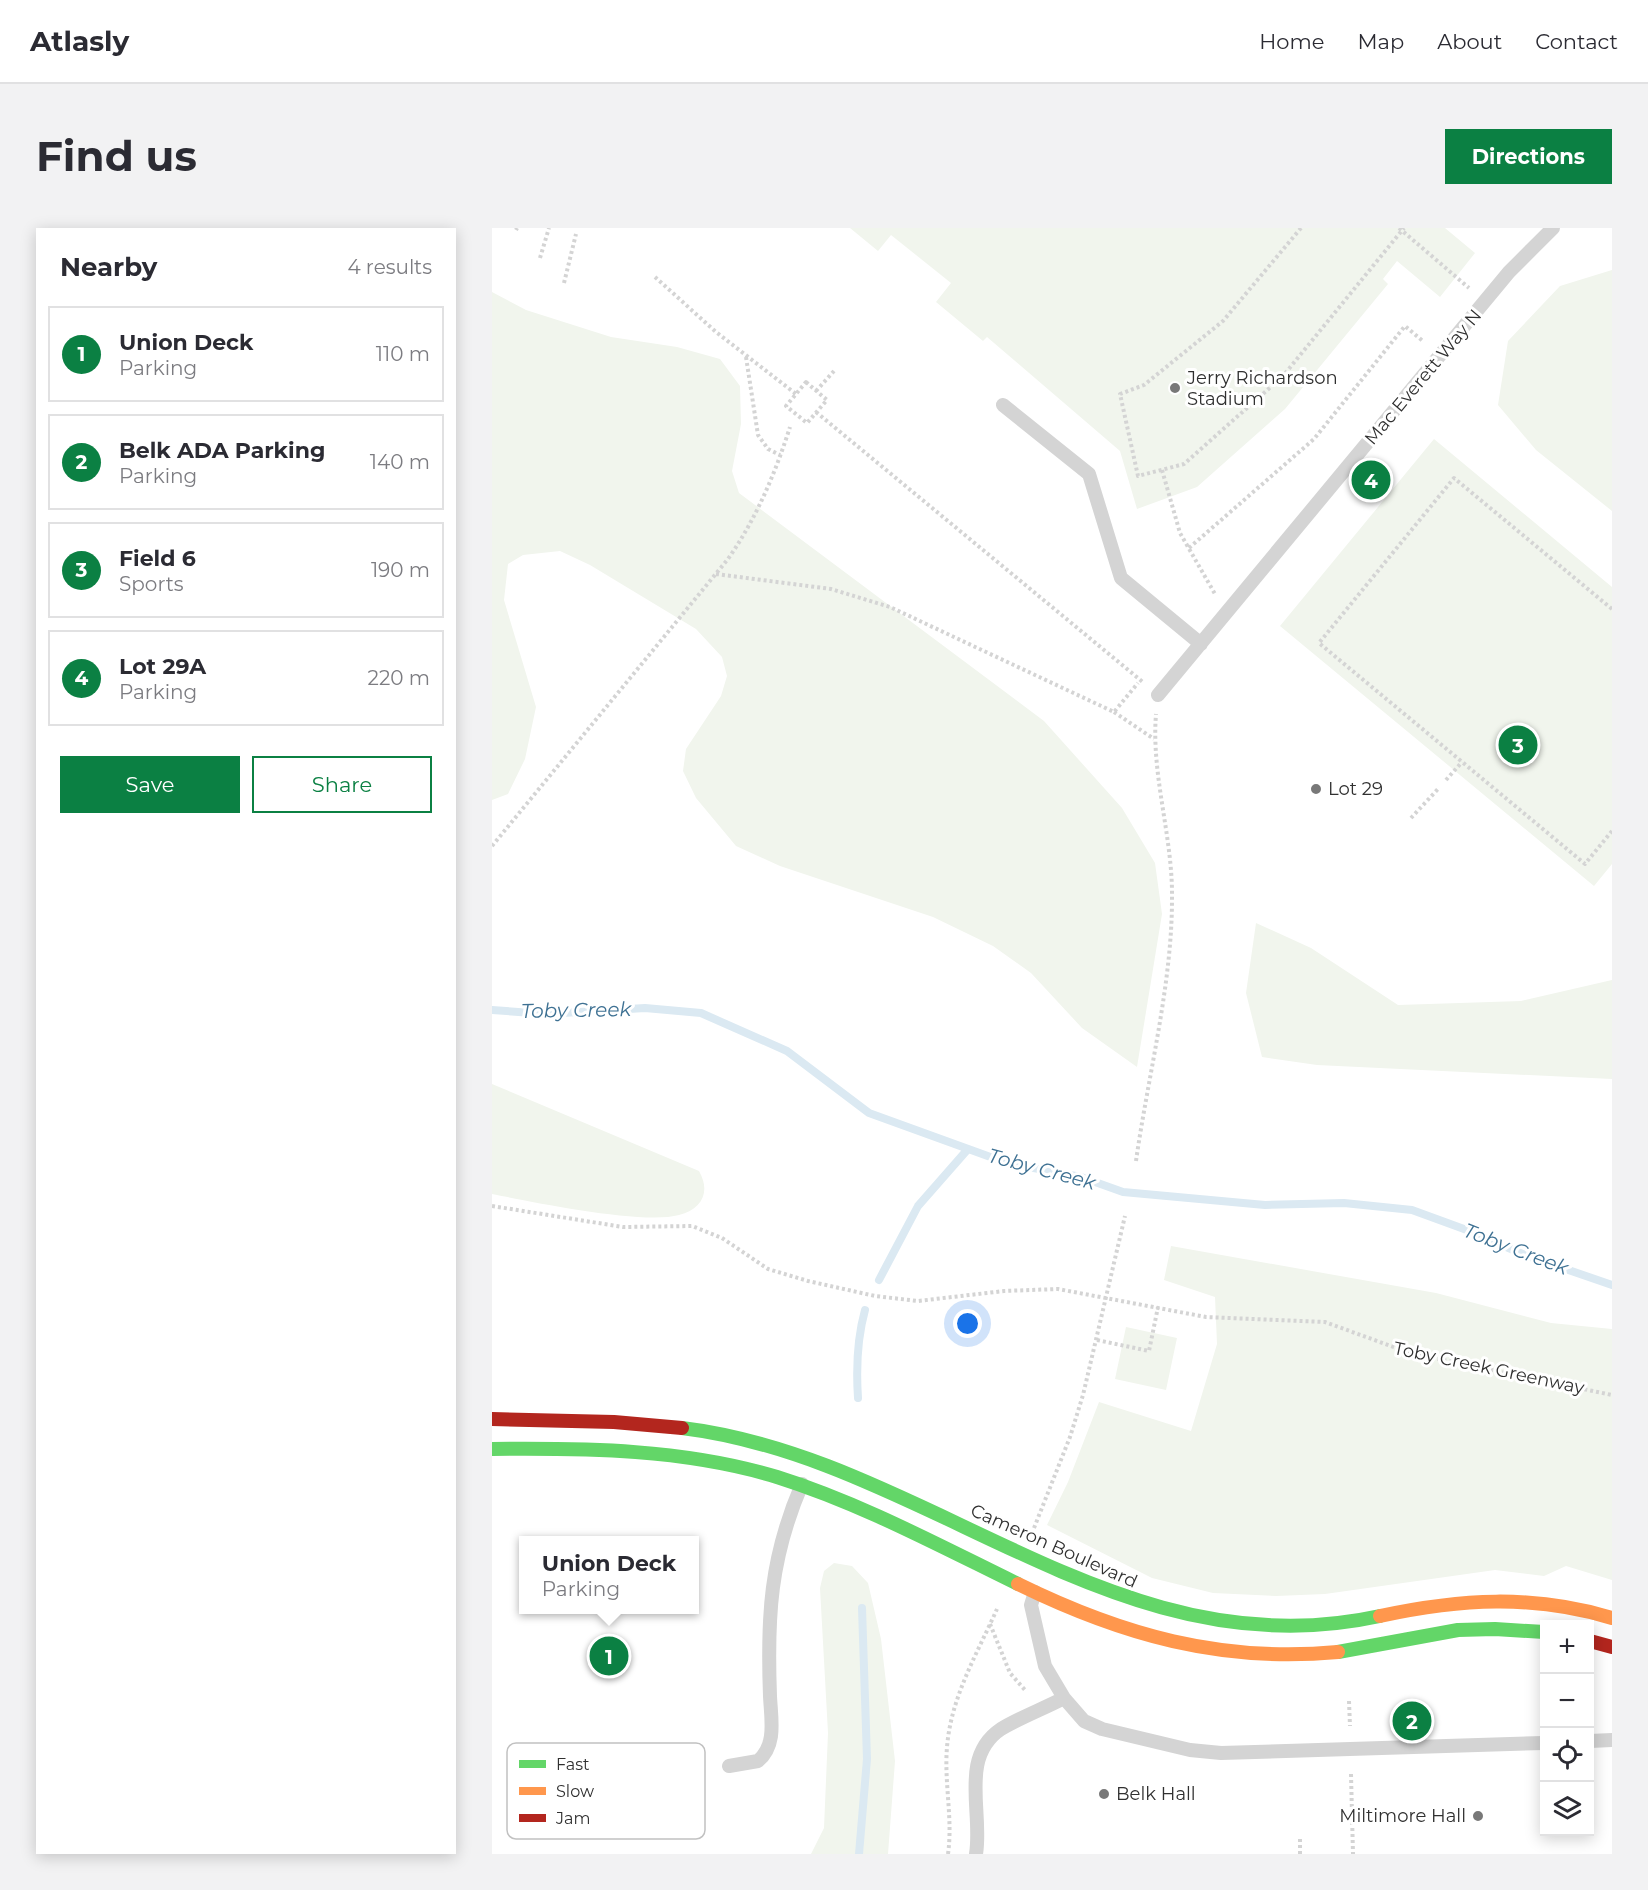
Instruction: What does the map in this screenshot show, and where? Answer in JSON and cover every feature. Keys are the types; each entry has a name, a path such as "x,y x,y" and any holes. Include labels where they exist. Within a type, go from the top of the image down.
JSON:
{"street":[{"name":"Cameron Boulevard","path":"492,1419 590,1420 681,1428 735,1436 813,1459 1041,1578 1093,1618 1187,1646 1263,1654 1346,1651 1461,1630 1511,1628 1540,1631"},
{"name":"Cameron Boulevard","path":"492,1449 603,1450 737,1467 800,1487 917,1536 1041,1578 1103,1591 1143,1605 1228,1622 1320,1624 1372,1617 1424,1606 1495,1599 1557,1604 1612,1618"},
{"path":"1594,1642 1612,1647"}],"lane":[{"name":"Mac Everett Way N","path":"1158,695 1485,301 1532,246 1553,228"},
{"path":"1003,405 1089,474 1121,578 1201,644"},
{"path":"729,1766 758,1761 770,1744 768,1618 779,1544 813,1459"},
{"path":"1041,1578 1031,1605 1038,1643 1049,1676 1064,1698 1090,1725 1207,1753 1540,1743"},
{"path":"976,1854 976,1768 983,1746 1009,1725 1064,1698"},
{"path":"1594,1741 1612,1740"}],"path":[{"path":"540,258 549,228"},
{"path":"1301,228 1223,321 1144,386 1120,394 1138,476 1184,464 1283,376 1401,229 1485,301"},
{"path":"564,283 576,234"},
{"path":"655,278 746,356 796,394"},
{"path":"1189,548 1314,439 1405,326 1425,343"},
{"path":"746,356 758,435 768,448 780,455"},
{"path":"816,391 834,371"},
{"path":"806,382 827,400 807,423 786,406 796,394 806,382"},
{"path":"816,412 1158,695 1154,739 1172,875 1171,937 1137,1161"},
{"path":"492,846 716,574 743,537 769,488 790,427"},
{"path":"1161,470 1180,533 1215,594"},
{"path":"1612,609 1454,478 1318,643 1585,864 1612,831"},
{"path":"716,574 831,589 890,607 1114,712 1154,739"},
{"path":"1114,712 1148,673"},
{"path":"1446,780 1462,762"},
{"path":"1411,818 1438,789"},
{"name":"Toby Creek Greenway","path":"492,1206 623,1227 692,1226 722,1238 768,1269 843,1290 892,1298 932,1300 1004,1291 1058,1289 1230,1320 1325,1322 1410,1353 1612,1395"},
{"path":"1029,1539 1071,1437 1097,1340 1125,1216"},
{"path":"1097,1340 1149,1350 1158,1308"},
{"path":"948,1854 950,1836 947,1751 951,1714 999,1604"},
{"path":"990,1624 1010,1673 1025,1690"},
{"path":"1349,1701 1350,1726"},
{"path":"1351,1774 1353,1854"},
{"path":"1300,1839 1300,1854"}],"shaded area":[{"name":"Jerry Richardson Stadium","path":"850,228 1445,228 1475,253 1440,297 1397,261 1383,279 1388,284 1285,409 1197,487 1137,509 1120,451 987,337 983,341 936,302 951,283 891,235 878,251"},
{"path":"1612,270 1612,511 1536,450 1498,405 1508,341 1560,286"},
{"path":"492,292 526,310 611,337 677,347 720,359 740,386 741,424 732,471 739,493 1044,721 1122,808 1155,863 1162,914 1137,1067 1082,1028 1031,973 993,946 933,917 780,866 736,846 696,798 683,771 686,749 721,696 727,676 722,657 696,629 590,565 560,551 523,555 508,564 504,600 536,707 525,759 508,794 492,800"},
{"path":"1434,439 1612,587 1612,864 1594,886 1280,626"},
{"path":"1256,923 1311,948 1398,1005 1521,1001 1612,980 1612,1079 1317,1065 1262,1057 1246,993"},
{"path":"492,1084 699,1171 704,1186 702,1199 694,1209 679,1215 640,1217 587,1211 492,1194"},
{"path":"1171,1246 1436,1293 1551,1323 1612,1329 1612,1580 1566,1566 1544,1576 1495,1570 1325,1594 1276,1596 1213,1593 1152,1578 1047,1525 1068,1482 1099,1402 1191,1431 1217,1344 1215,1297 1164,1280"},
{"path":"1126,1327 1177,1338 1166,1390 1115,1379"},
{"path":"834,1563 852,1566 868,1583 881,1639 895,1761 888,1854 811,1854 824,1828 828,1733 820,1588 824,1571"}],"waterway":[{"name":"Toby Creek","path":"492,1010 546,1014 645,1008 701,1013 787,1051 869,1113 1007,1163 1081,1177 1123,1192 1265,1205 1344,1203 1412,1210 1525,1255 1612,1285"},
{"path":"879,1280 918,1206 968,1149"},
{"path":"858,1398 858,1354 865,1310"},
{"path":"859,1854 867,1759 862,1608"}],"traffic: fast":[{"path":"682,1428 772,1447 858,1478 1024,1555 1108,1590 1194,1615 1284,1626 1380,1616"},
{"path":"492,1449 636,1452 742,1468 777,1477 839,1499 1018,1584"},
{"path":"1338,1652 1458,1630 1540,1632"}],"traffic: slow":[{"path":"1018,1584 1095,1618 1173,1641 1213,1649 1253,1653 1338,1652"},
{"path":"1380,1616 1467,1603 1525,1602 1583,1610 1612,1618"}],"traffic: jam":[{"path":"492,1419 614,1422 682,1428"},
{"path":"1594,1642 1612,1647"}],"place":[{"name":"Jerry Richardson Stadium","path":"1175,388"},
{"name":"Lot 29A","path":"1371,480"},
{"name":"Field 6","path":"1518,745"},
{"name":"Lot 29","path":"1316,789"},
{"name":"Union Deck","path":"609,1656"},
{"name":"Belk ADA Parking","path":"1412,1721"},
{"name":"Belk Hall","path":"1104,1794"},
{"name":"Miltimore Hall","path":"1478,1816"}]}
